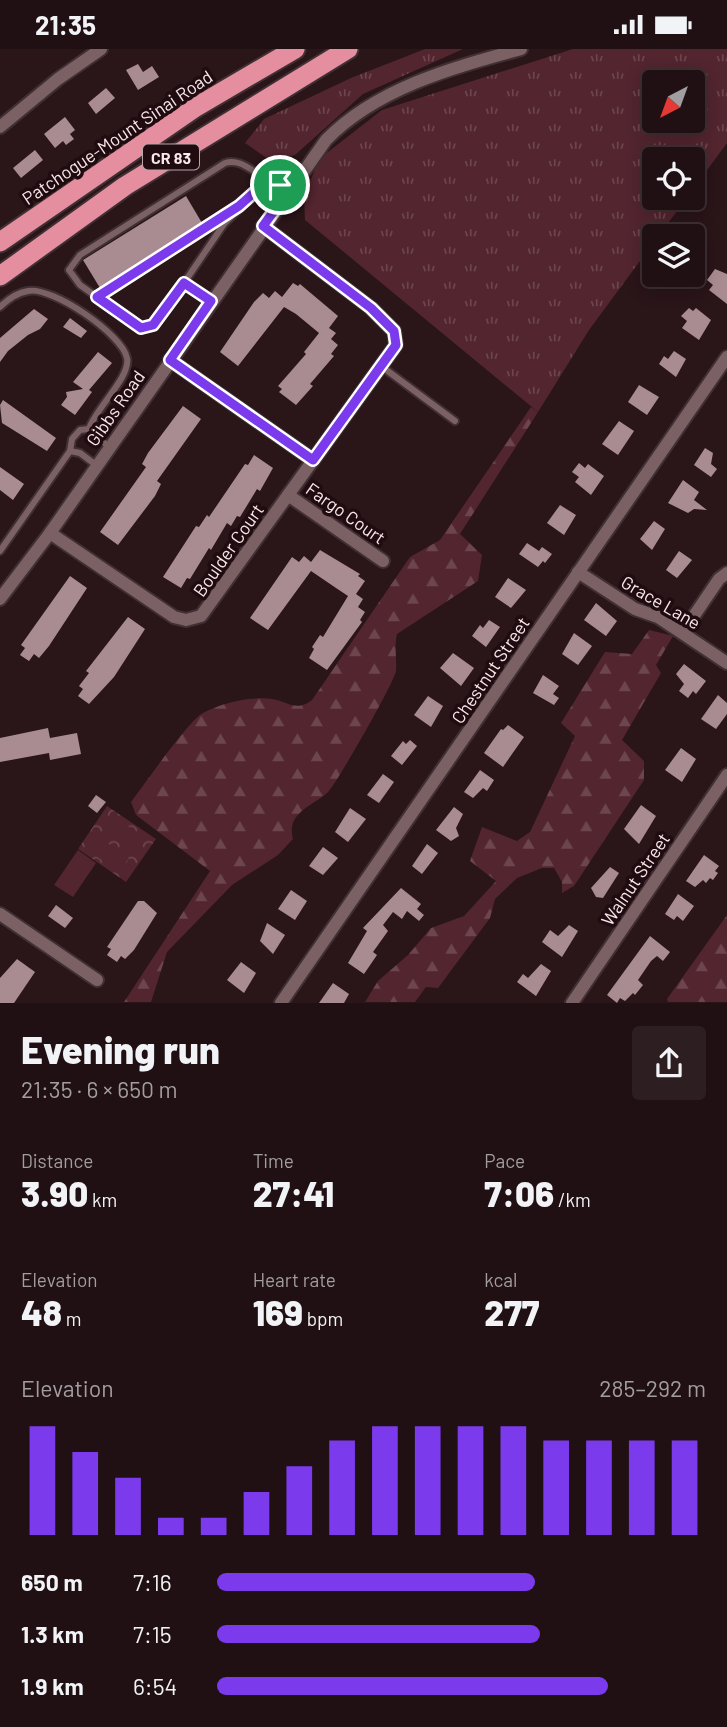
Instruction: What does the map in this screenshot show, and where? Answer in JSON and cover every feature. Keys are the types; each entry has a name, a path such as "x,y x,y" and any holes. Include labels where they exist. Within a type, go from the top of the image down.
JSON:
{"highway":[{"name":"Patchogue-Mount Sinai Road","path":"0,242 196,107 295,49"},
{"name":"CR 83","path":"0,276 125,186 348,49"}],"street":[{"name":"Gibbs Road","path":"0,599 50,533 263,226 326,140 344,122 372,103 460,66 521,49"},
{"path":"0,127 96,50"},
{"name":"Boulder Court","path":"50,533 174,617 191,619 209,609 396,345 394,331 371,308 263,226"},
{"name":"Chestnut Street","path":"281,1003 727,357"},
{"path":"170,360 313,460"},
{"name":"Fargo Court","path":"288,495 383,561"},
{"name":"Grace Lane","path":"578,572 635,610 658,617 683,632 727,663"},
{"path":"683,632 719,579 727,573"},
{"name":"Walnut Street","path":"572,1003 727,775"},
{"path":"0,914 97,980"}],"lane":[{"path":"239,206 148,328 141,328 97,297 72,277 69,270 80,255 225,163 241,163 277,185 293,185"},
{"path":"97,297 239,206 267,181"},
{"path":"184,283 211,301"},
{"path":"0,307 11,296 30,290 44,293 72,305 120,344 127,359 126,371 89,429"},
{"path":"381,366 454,421"},
{"path":"0,551 70,451 72,439 80,430 89,429 109,447"},
{"path":"70,451 80,453 96,465"}],"green space":[{"path":"425,49 463,49 363,94 295,155 271,161 245,143 264,119 351,78"},
{"path":"573,49 727,49 727,143 705,173 705,147 642,147 642,210 678,210 667,224 642,224 642,258 589,330 538,412 305,220 304,197 319,159 382,110"},
{"path":"531,407 538,412 460,534 482,555 478,581 397,634 396,671 393,679 365,733 328,792 297,816 293,822 293,839 278,855 232,885 167,952 151,1002 124,1002 210,871 136,815 131,802 178,740 197,718 210,709 246,699 272,699 297,706 312,700 410,557 440,540"},
{"path":"649,630 673,636 656,665 661,673 622,740 644,761 644,780 574,886 562,893 562,882 554,868 542,868 517,878 495,899 490,918 438,988 426,987 415,1002 365,1002 378,981 408,955 431,928 464,916 496,881 470,861 482,827 517,841 530,832 575,736 561,723 605,652 632,654"},
{"path":"107,806 156,839 126,882 78,849"},
{"path":"113,816 143,836 134,850 103,830"},
{"path":"99,837 129,858 119,872 89,851"},
{"path":"78,850 96,863 73,897 54,885"},
{"path":"727,915 727,1002 668,1002 667,999"}],"building":[{"path":"138,64 143,72 152,66 159,77 138,90 126,70"},
{"path":"106,88 115,98 96,114 88,103"},
{"path":"65,117 75,130 70,134 74,139 66,145 63,141 55,148 44,134"},
{"path":"35,150 43,160 21,178 13,168"},
{"path":"186,196 202,223 100,288 83,260"},
{"path":"715,269 727,274 727,304 709,290 713,285 707,280"},
{"path":"293,283 298,286 300,284 338,316 329,328 336,333 331,339 338,345 331,354 334,356 296,405 279,392 282,389 278,386 306,354 304,352 319,333 296,314 284,307 238,366 220,352 263,293 269,298 275,291 282,297"},
{"path":"689,308 693,311 696,308 711,320 699,340 682,328 687,321 681,316"},
{"path":"34,309 48,319 40,329 8,351 0,362 0,338"},
{"path":"70,318 87,331 81,338 63,327"},
{"path":"674,351 686,359 676,377 659,364 664,356 668,359"},
{"path":"98,352 112,363 89,390 92,392 75,415 61,405 67,397 66,392 83,389 73,382"},
{"path":"639,385 659,397 647,415 628,402"},
{"path":"3,400 56,438 47,451 2,423 0,405"},
{"path":"183,406 201,419 157,481 161,484 155,496 118,545 100,532 146,467 142,464 148,453"},
{"path":"619,421 634,431 618,455 602,444"},
{"path":"705,448 713,453 711,464 717,469 711,477 694,465"},
{"path":"254,455 273,468 260,491 257,489 240,517 237,516 231,526 227,523 211,550 209,548 190,579 187,578 181,588 163,577 196,526 199,527 207,515 209,517"},
{"path":"579,463 585,468 588,464 604,476 591,495 575,482 579,477 572,472"},
{"path":"0,467 24,484 13,500 0,490"},
{"path":"683,480 699,492 694,500 707,510 694,509 688,513 668,503"},
{"path":"560,505 576,515 564,535 547,523"},
{"path":"654,521 665,529 652,550 640,539"},
{"path":"527,543 539,551 542,547 552,554 538,567 519,554"},
{"path":"320,550 360,574 358,576 365,581 356,594 363,599 358,607 365,612 360,620 362,622 327,670 309,658 314,649 312,647 320,635 323,637 348,596 311,571 268,630 250,618 292,557 299,562 304,556 311,562"},
{"path":"679,551 692,560 677,578 666,570"},
{"path":"70,576 87,588 49,646 39,658 34,654 29,661 20,655 25,648 21,645"},
{"path":"508,578 526,590 511,608 495,597"},
{"path":"596,603 617,621 606,636 584,620"},
{"path":"128,617 145,629 114,677 89,704 78,696 83,689 79,686 89,673 86,671"},
{"path":"489,620 500,627 486,647 472,636 480,625 483,628"},
{"path":"574,633 592,646 578,665 562,654"},
{"path":"453,653 474,668 461,686 440,668"},
{"path":"684,664 706,681 696,694 693,691 688,698 679,691 684,684 676,674"},
{"path":"543,675 559,686 553,694 559,698 554,705 533,693"},
{"path":"718,695 727,703 727,714 716,729 701,719"},
{"path":"428,696 443,706 431,727 414,715"},
{"path":"508,725 524,737 503,767 484,753 501,729"},
{"path":"48,728 50,738 77,733 81,754 50,760 49,753 0,762 0,738"},
{"path":"410,740 417,746 402,765 391,756 403,741 406,744"},
{"path":"681,748 696,759 682,782 665,770"},
{"path":"480,770 494,780 487,791 483,788 473,798 464,792"},
{"path":"383,774 394,782 379,803 367,795"},
{"path":"96,795 106,802 97,813 88,806"},
{"path":"641,805 656,816 639,844 624,829"},
{"path":"454,807 463,814 456,828 459,836 451,841 436,830"},
{"path":"350,808 366,819 348,842 335,832"},
{"path":"427,844 438,853 422,874 412,866"},
{"path":"323,847 338,858 323,875 309,866"},
{"path":"704,855 719,866 715,871 718,873 713,880 710,878 706,883 703,880 695,887 686,881"},
{"path":"610,867 619,873 603,898 596,897 591,888"},
{"path":"401,888 421,904 417,909 424,915 419,921 407,911 402,919 393,912 383,925 388,931 373,952 377,955 364,974 348,963 367,931 363,928"},
{"path":"291,890 307,901 295,920 278,909"},
{"path":"678,894 694,906 683,921 677,916 674,920 665,914"},
{"path":"138,901 144,901 157,913 134,950 125,959 121,956 117,962 107,955 111,949 107,947"},
{"path":"56,905 73,918 65,928 48,916"},
{"path":"267,923 285,935 273,954 260,941"},
{"path":"569,925 578,931 562,957 542,942 550,930 558,936"},
{"path":"650,936 670,952 663,961 657,956 651,961 638,980 643,985 635,995 633,993 625,1001 620,998 617,1003 607,995"},
{"path":"17,959 35,972 14,1003 0,1003 0,978"},
{"path":"241,962 256,973 244,993 227,980"},
{"path":"541,964 551,971 536,996 517,982 523,974 528,978"},
{"path":"333,983 349,994 344,1003 319,1003"}],"route":[{"path":"267,181 280,185 293,185 263,226 371,308 394,331 396,345 313,460 170,360 211,301 184,283 153,325 141,328 97,297 239,206 267,181"}]}
